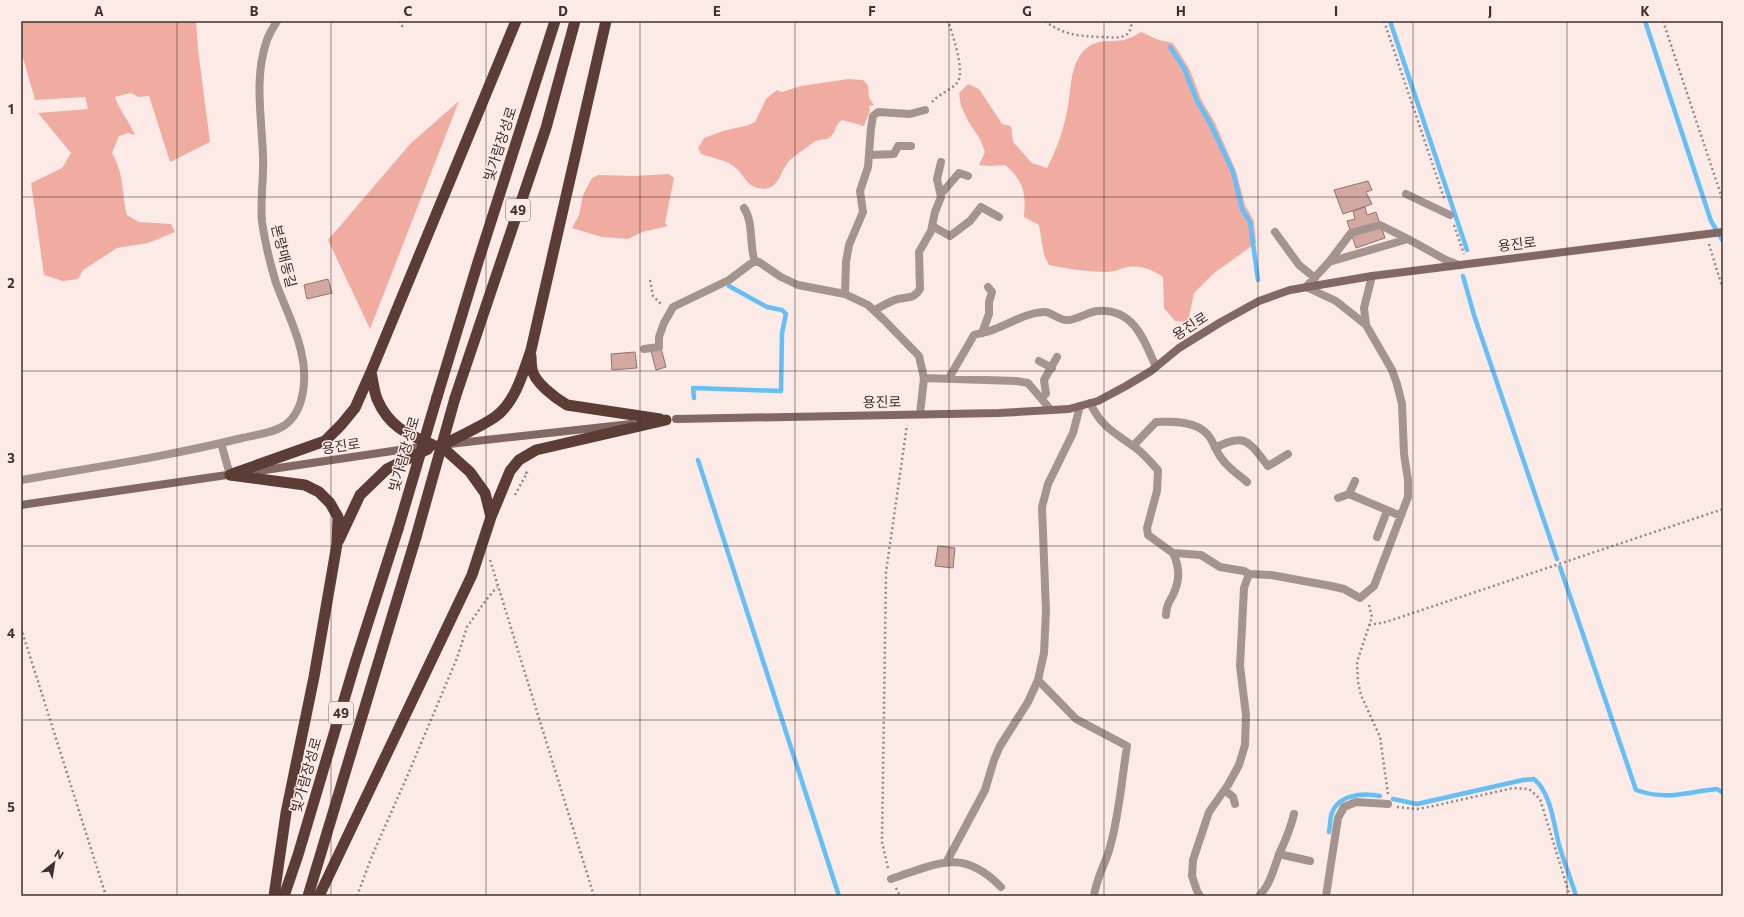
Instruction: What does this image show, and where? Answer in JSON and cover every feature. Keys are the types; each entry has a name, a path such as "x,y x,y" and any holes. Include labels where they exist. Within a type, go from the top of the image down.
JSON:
{"highway":[{"path":"230,475 325,441 355,408 516,21"},
{"name":"빛가람장성로","path":"284,896 298,855 355,663 398,529 478,262 555,21"},
{"name":"49","path":"308,896 416,537 455,398 546,128 575,21"},
{"path":"337,544 360,495 387,469 495,417 508,402 520,382 531,350 606,21"},
{"path":"531,350 532,370 539,381 554,398 567,405 671,420"},
{"path":"371,372 377,398 387,416 399,429 438,445 474,478 485,493 491,517"},
{"path":"319,896 472,575 491,517 510,471 519,460 536,450 671,420"},
{"path":"230,475 305,485 319,492 330,504 338,517 337,544 314,678 286,813 274,896"}],"main road":[{"name":"용진로","path":"21,505 438,445 671,420 1069,409 1098,401 1126,386 1156,367 1179,348 1221,322 1259,301 1290,290 1372,276 1723,232"}],"street":[{"name":"본량매동길","path":"21,480 221,443 275,430 285,425 295,415 301,402 303,388 304,370 301,351 276,281 267,250 262,220 264,158 260,97 261,67 266,42 276,21"},
{"path":"845,294 847,256 852,235 863,212 860,191 868,167 870,155 870,128 873,116 875,113 893,112 910,114 925,110"},
{"path":"870,155 894,154 898,146 911,146"},
{"path":"941,162 936,180 941,194"},
{"path":"874,310 897,299 909,299 917,294 920,289 919,252 931,231 941,194 959,173 968,176"},
{"path":"1406,194 1450,215"},
{"path":"744,208 749,215 752,252 755,262"},
{"path":"932,226 950,236 955,234 970,221 981,208 999,217"},
{"path":"1090,403 1098,419 1111,432 1133,446 1158,470 1157,491 1147,528 1148,535 1173,552 1201,555 1220,567 1244,571 1249,574 1271,575 1331,586 1344,589 1360,598 1374,586 1408,497 1408,480 1404,454 1402,404 1392,370 1366,325 1336,301 1306,288 1329,262 1351,233 1380,225 1446,260 1463,264"},
{"path":"1275,232 1299,265 1315,278"},
{"path":"1329,262 1408,239"},
{"path":"644,349 659,347 659,337 664,323 673,307 682,301 721,284 753,262 759,262 781,277 798,285 845,294 868,305 874,310 900,338 914,350 922,366 924,378 920,414"},
{"path":"1366,325 1364,308 1372,276"},
{"path":"982,333 990,309 989,302 992,292 988,286"},
{"path":"949,378 974,335 994,330 1034,313 1046,312 1062,321 1083,317 1095,311 1108,311 1134,324 1141,334 1156,367"},
{"path":"1041,398 1046,394 1044,380 1057,357"},
{"path":"1039,361 1052,368"},
{"path":"924,378 1016,381 1028,383 1051,410"},
{"path":"947,862 985,790 997,753 1028,702 1038,680 1044,653 1046,611 1042,507 1048,484 1072,433 1080,406"},
{"path":"1133,446 1156,422 1165,421 1202,428 1209,436 1222,460 1247,482"},
{"path":"1215,448 1235,440 1244,440 1250,444 1268,466 1288,454"},
{"path":"221,443 230,475"},
{"path":"1338,498 1349,494 1355,482"},
{"path":"1349,494 1401,516"},
{"path":"1377,537 1387,511"},
{"path":"1166,616 1167,605 1178,583 1179,571 1173,552"},
{"path":"1200,896 1192,876 1193,860 1210,812 1225,790 1239,765 1245,745 1246,715 1240,666 1244,588 1249,574"},
{"path":"1038,680 1076,719 1127,746 1110,847 1096,886 1094,896"},
{"path":"1225,790 1234,797 1235,804"},
{"path":"1326,896 1338,818 1344,807 1356,802 1388,804"},
{"path":"1259,896 1266,889 1279,854 1290,831 1294,814"},
{"path":"1279,854 1310,861"},
{"path":"891,878 947,862 959,861 990,876 1001,887"}],"path":[{"path":"399,21 404,29"},
{"path":"925,110 933,100 958,82 960,76 957,52 948,21"},
{"path":"1045,21 1052,27 1082,37 1115,38 1126,35 1131,29 1132,21"},
{"path":"1384,21 1450,215 1463,264"},
{"path":"1663,21 1723,201"},
{"path":"1701,234 1710,246 1723,290"},
{"path":"650,280 653,296 670,312"},
{"path":"900,896 891,878 882,842 886,572 908,414"},
{"path":"513,498 526,473 515,465"},
{"path":"1369,625 1386,622 1723,509"},
{"path":"489,559 594,896"},
{"path":"357,896 372,856 457,658 467,627 486,600 498,587"},
{"path":"1362,596 1368,605 1372,617 1357,662 1358,682 1361,695 1380,737 1388,804 1402,808 1417,809 1513,788 1529,789 1540,799 1570,896"},
{"path":"21,628 106,896"}],"shaded area":[{"path":"21,21 196,21 198,49 210,142 170,162 149,96 139,97 131,93 115,97 135,135 128,133 119,136 112,153 121,176 127,215 139,222 171,224 175,232 148,243 117,248 83,270 78,279 63,281 44,275 31,183 62,168 71,153 38,113 88,109 85,97 35,100 21,54"},
{"path":"1141,32 1159,40 1173,43 1190,70 1201,99 1215,123 1236,171 1245,205 1254,221 1256,243 1214,273 1194,293 1188,322 1175,321 1164,308 1163,277 1151,270 1142,267 1133,267 1110,272 1100,272 1049,265 1044,255 1039,225 1024,217 1025,201 1020,182 1005,165 979,165 985,152 980,139 968,121 961,106 959,93 968,84 979,89 1002,124 1011,126 1013,142 1032,163 1047,168 1063,129 1074,69 1082,53 1092,44 1106,41 1124,40"},
{"path":"849,79 863,80 868,85 869,98 874,105 869,106 870,110 864,126 842,120 830,137 814,142 789,161 778,181 770,188 764,189 754,187 748,183 733,166 725,161 701,154 698,148 704,138 755,122 766,99 777,90 782,92 801,86"},
{"path":"459,101 370,329 328,240 411,143"},
{"path":"669,174 674,178 665,223 668,226 642,232 628,239 602,237 572,228 579,215 583,195 592,178 598,175 634,176"}],"building":[{"path":"1368,181 1372,190 1366,192 1372,204 1343,214 1334,190"},
{"path":"1365,207 1367,215 1376,212 1385,238 1356,248 1347,221 1355,219 1353,211"},
{"path":"328,279 332,293 307,299 304,285"},
{"path":"661,348 666,367 656,370 651,351"},
{"path":"635,352 637,368 612,370 611,354"},
{"path":"938,546 955,548 953,568 935,566"}],"waterway":[{"path":"1390,21 1467,250"},
{"path":"1645,21 1711,221 1723,241"},
{"path":"1170,47 1184,68 1197,101 1210,123 1233,172 1242,209 1250,222 1258,280"},
{"path":"1463,276 1474,315 1557,559"},
{"path":"694,398 693,388 781,391 782,333 786,314 782,310 767,307 729,286"},
{"path":"698,460 839,896"},
{"path":"1560,567 1636,790 1657,795 1676,795 1717,789 1723,793"},
{"path":"1393,799 1417,804 1523,780 1534,779 1540,785 1548,801 1559,845 1576,896"},
{"path":"1329,832 1331,816 1338,803 1344,799 1358,795 1365,794 1380,796"}]}
